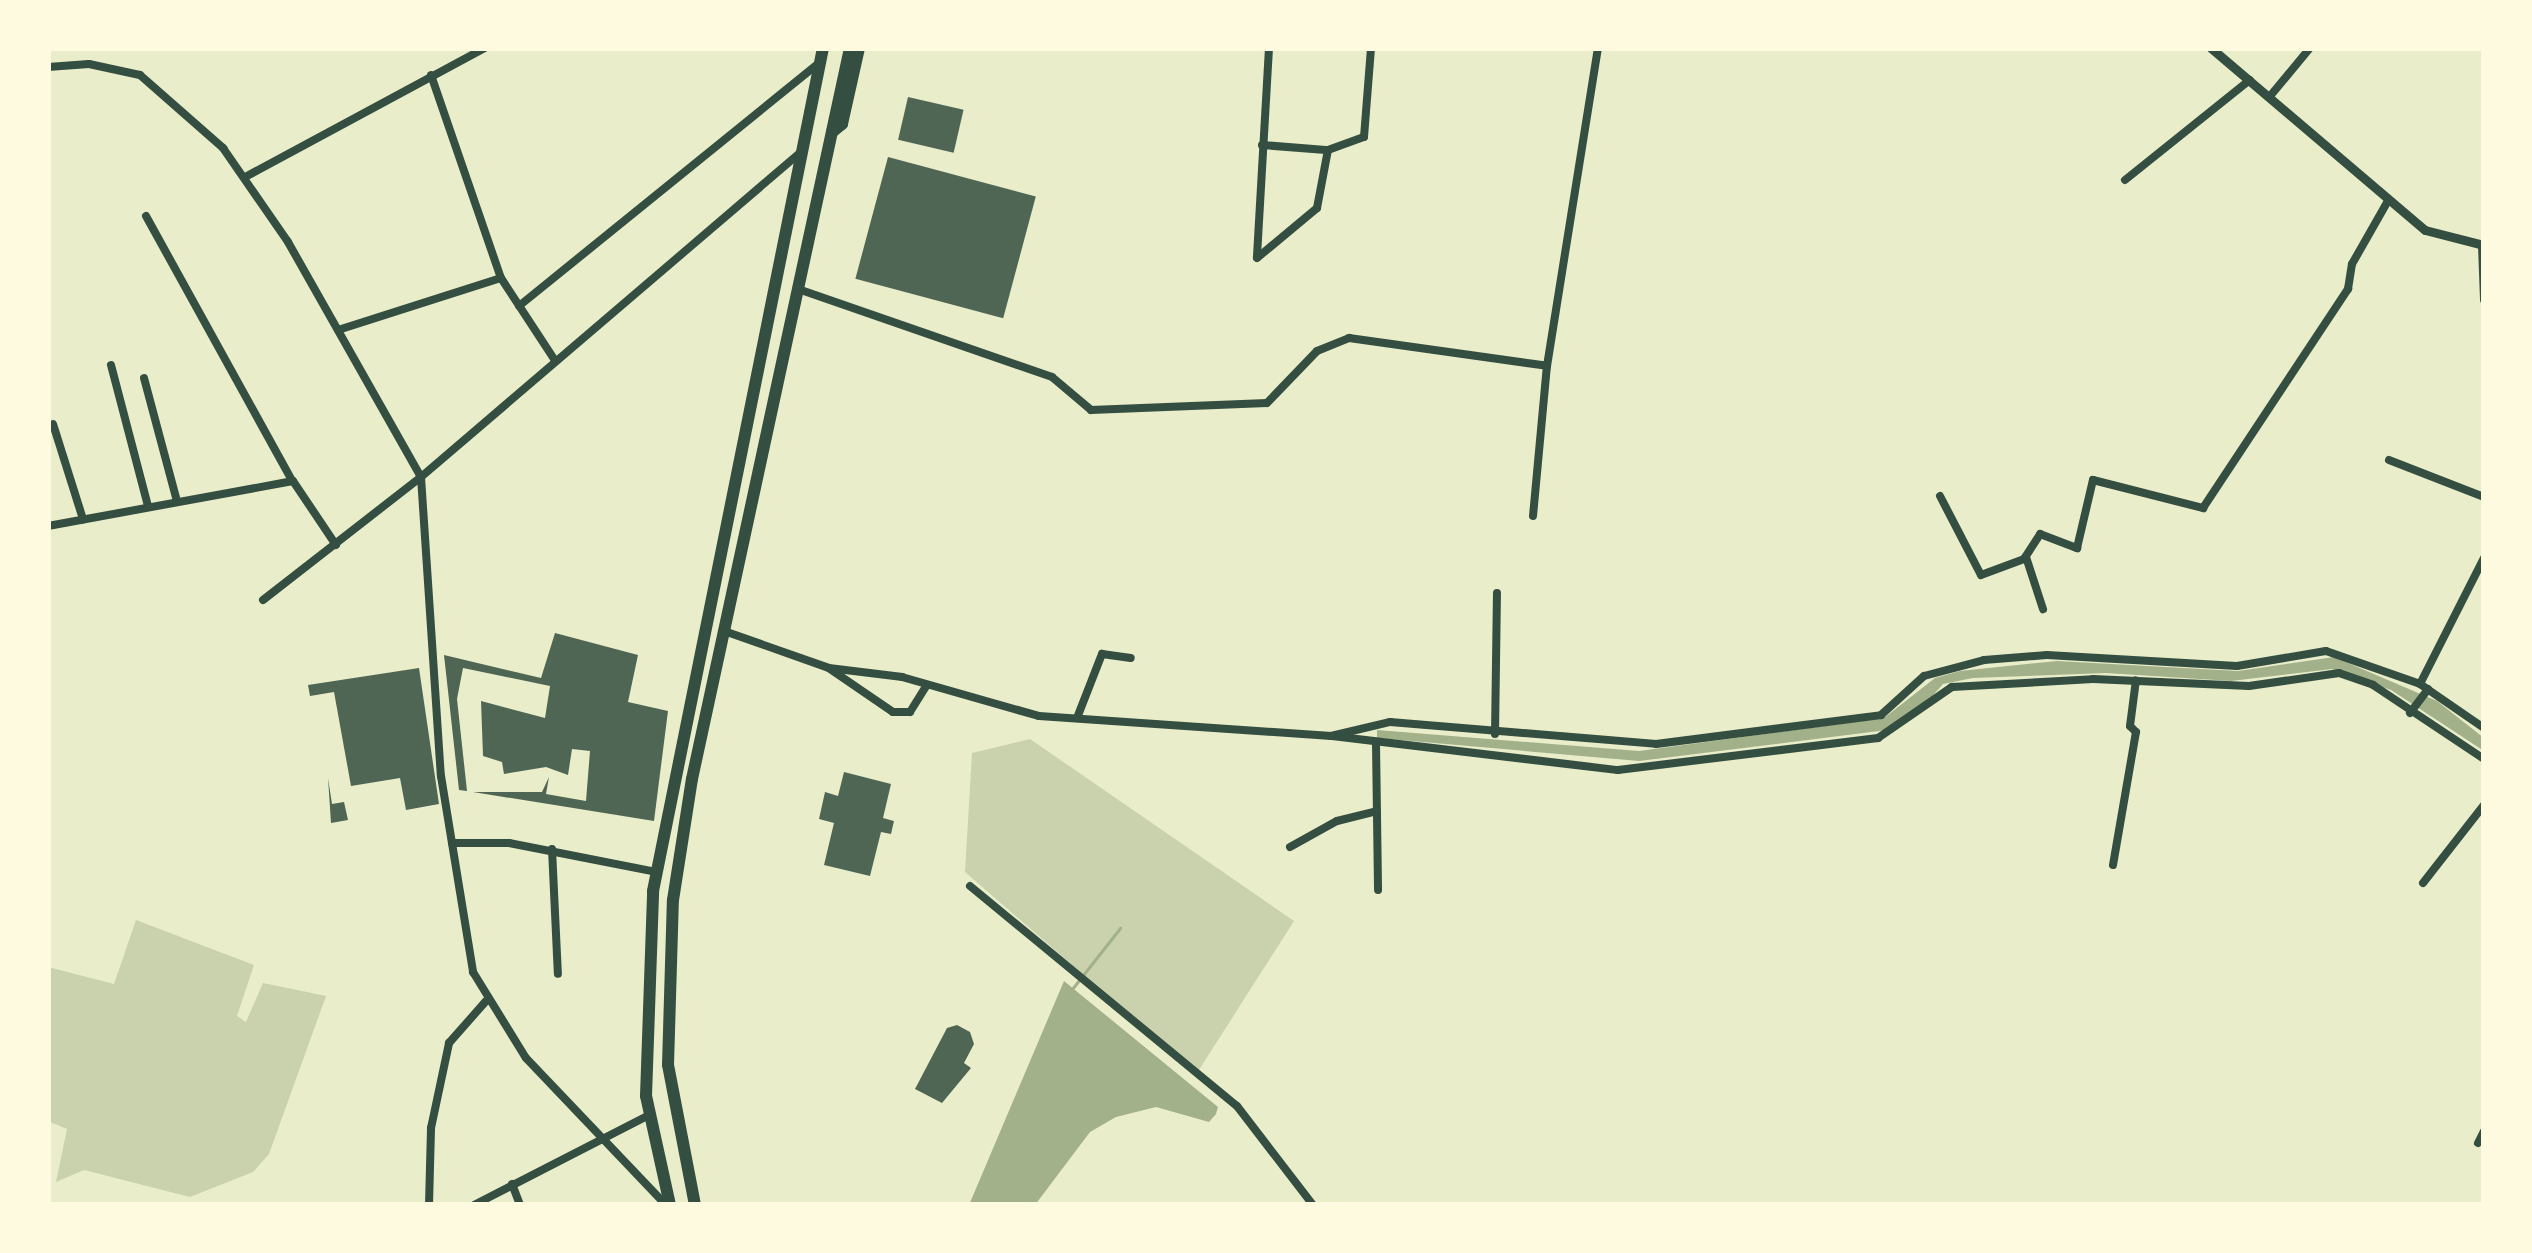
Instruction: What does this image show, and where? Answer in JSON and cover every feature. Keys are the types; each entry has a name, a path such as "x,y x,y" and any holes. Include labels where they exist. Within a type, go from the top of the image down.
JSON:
{"highway":[{"path":"694,1205 674,1112 666,998 673,901 724,631 831,133 842,124 854,48"},
{"path":"668,1205 649,1115 645,995 657,872 822,55"},
{"path":"649,1115 674,1112"}],"main road":[{"path":"2211,48 2271,94 2426,230 2483,245"}],"street":[{"path":"247,176 485,48"},
{"path":"1270,48 1257,258 1317,208 1328,150"},
{"path":"1262,145 1328,150 1364,137 1371,48"},
{"path":"1533,516 1547,367 1598,48"},
{"path":"2271,94 2310,48"},
{"path":"519,306 822,55"},
{"path":"48,68 89,64 140,75 193,115 247,176 421,477 452,843 467,952 486,1001 598,1137 668,1205"},
{"path":"431,75 501,278 554,358"},
{"path":"2125,180 2251,79"},
{"path":"262,600 421,477 554,358 801,152"},
{"path":"1940,496 1976,573 2026,557 2036,538 2050,532 2077,548 2093,480 2203,508 2348,290 2352,264 2388,201"},
{"path":"146,216 293,481 336,545"},
{"path":"2483,245 2484,300"},
{"path":"338,330 501,278"},
{"path":"798,289 1052,377 1091,410 1267,403 1317,351 1349,338 1547,367"},
{"path":"111,364 148,506"},
{"path":"144,377 177,501"},
{"path":"53,424 83,519"},
{"path":"2389,460 2484,497"},
{"path":"48,526 293,481"},
{"path":"2026,557 2043,609"},
{"path":"2411,711 2484,558"},
{"path":"1495,734 1498,593"},
{"path":"724,631 829,668 1077,718 1331,736 1618,770 1878,738 1922,716 1952,687 2136,680 2249,686 2339,673 2373,685 2484,758"},
{"path":"1331,736 1390,722 1657,744 1881,715 1943,668 2048,655 2237,666 2326,651 2425,688 2484,728"},
{"path":"1077,718 1102,654 1131,658"},
{"path":"829,668 893,712 910,712 926,686"},
{"path":"2113,865 2134,749 2136,680"},
{"path":"1376,744 1378,890"},
{"path":"2423,883 2484,805"},
{"path":"1290,847 1377,811"},
{"path":"452,843 552,849 657,872"},
{"path":"552,849 558,974"},
{"path":"970,886 1237,1106 1313,1205"},
{"path":"429,1205 430,1128 449,1043 486,1001"},
{"path":"474,1205 598,1137 649,1115"},
{"path":"2478,1143 2484,1131"},
{"path":"512,1184 520,1205"}],"shaded area":[{"path":"2334,657 2437,701 2484,738 2484,751 2391,690 2332,669 2231,681 2106,673 1973,678 1943,684 1920,710 1887,730 1639,761 1377,738 1377,730 1639,751 1884,718 1935,678 1960,671 2057,661 2238,671"},
{"path":"1030,739 1294,921 1197,1073 965,872 972,753"},
{"path":"136,920 254,965 237,1016 246,1022 263,983 326,996 269,1154 253,1172 190,1197 84,1170 56,1182 67,1129 48,1121 48,967 114,984"},
{"path":"1064,981 1218,1107 1216,1114 1209,1122 1156,1107 1116,1117 1090,1132 1035,1205 969,1205"}],"building":[{"path":"908,97 964,110 954,153 898,140"},
{"path":"888,157 1036,197 1003,318 855,279"},
{"path":"555,633 638,655 628,702 668,711 654,821 473,792 542,792 549,777 546,794 586,801 590,751 572,749 568,775 546,767 504,774 502,762 483,756 481,701 545,718 550,686 463,668 457,699 467,791 459,790 444,655 541,678"},
{"path":"419,668 439,804 406,810 400,778 351,786 334,692 310,696 308,685"},
{"path":"844,772 891,784 883,818 894,821 891,834 881,832 870,876 824,865 834,823 819,819 825,792 838,796"},
{"path":"328,778 332,804 344,802 348,820 331,823"},
{"path":"957,1025 970,1032 974,1044 964,1063 971,1068 942,1103 915,1089 947,1028"}],"waterway":[{"path":"1072,989 1120,928"}]}
